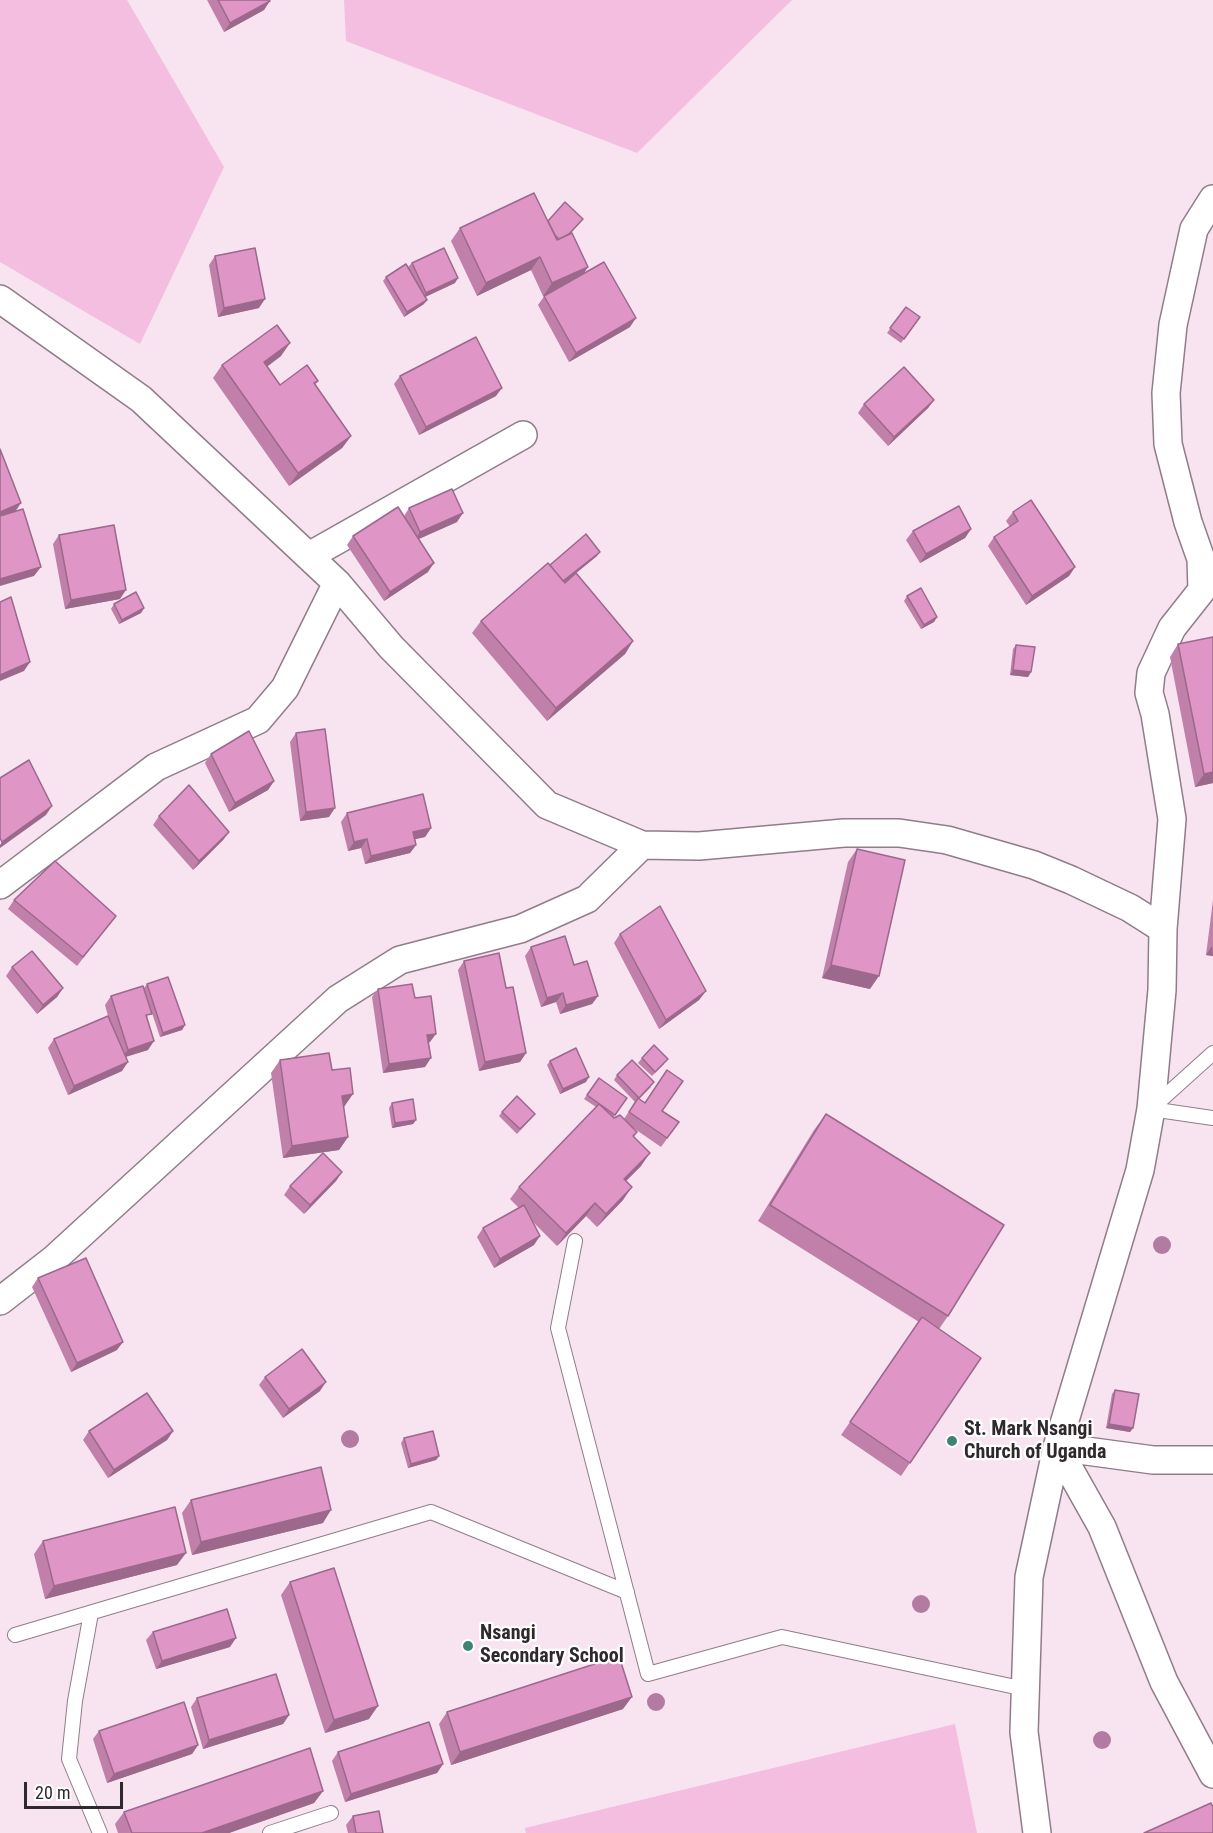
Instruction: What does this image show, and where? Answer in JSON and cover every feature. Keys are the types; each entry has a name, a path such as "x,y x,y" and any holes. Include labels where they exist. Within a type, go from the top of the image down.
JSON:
{"street":[{"path":"1037,1833 1024,1732 1029,1577 1057,1447 1140,1170 1151,1108 1162,990 1163,929 1172,819 1155,714 1149,693 1151,673 1172,628 1208,590 1168,444 1166,393 1173,325 1194,229 1213,199"},
{"path":"0,299 141,399 337,583 399,655 547,805 642,845 699,846 844,833 899,833 948,840 1034,865 1071,880 1130,908 1163,929"},
{"path":"309,556 523,435"},
{"path":"0,885 156,767 258,720 285,688 337,583"},
{"path":"0,1301 54,1259 338,999 399,960 520,929 587,898 642,845"},
{"path":"1057,1447 1153,1460 1213,1460"},
{"path":"1057,1447 1102,1527 1164,1682 1213,1774"}],"lane":[{"path":"1151,1108 1213,1053"},
{"path":"1151,1108 1213,1118"},
{"path":"575,1241 558,1328 648,1674 783,1637 1025,1689"},
{"path":"15,1635 431,1512 627,1592"},
{"path":"91,1613 75,1701 69,1759 100,1833"},
{"path":"270,1833 331,1813"}],"shaded area":[{"path":"0,0 127,0 224,167 140,344 0,262"},
{"path":"344,0 792,0 637,153 346,41"},
{"path":"955,1724 977,1833 526,1833 525,1828"}],"building":[{"path":"218,0 269,0 270,1 230,23"},
{"path":"534,193 557,240 572,233 588,267 552,283 540,257 486,283 460,228"},
{"path":"565,202 583,219 569,234 559,239 548,221"},
{"path":"255,248 265,299 224,308 215,256"},
{"path":"444,248 458,278 426,293 412,263"},
{"path":"604,262 636,318 576,353 544,296"},
{"path":"406,264 427,300 407,312 386,277"},
{"path":"906,307 920,317 904,339 890,328"},
{"path":"277,325 290,343 264,362 280,385 307,365 318,381 314,383 351,436 298,473 222,365"},
{"path":"476,337 502,388 426,427 400,376"},
{"path":"904,367 934,400 894,437 864,404"},
{"path":"0,449 21,503 0,512"},
{"path":"452,489 463,513 420,532 409,508"},
{"path":"1031,500 1075,567 1032,596 994,537 1018,521 1013,512"},
{"path":"959,506 971,529 926,554 913,531"},
{"path":"398,507 434,563 390,592 353,536"},
{"path":"23,509 41,567 0,579 0,516"},
{"path":"114,525 126,590 71,600 59,535"},
{"path":"586,534 600,552 563,581 550,565"},
{"path":"548,563 565,583 576,573 633,641 556,708 481,621"},
{"path":"921,588 937,617 924,625 907,596"},
{"path":"136,592 144,608 122,620 114,604"},
{"path":"11,597 30,662 0,675 0,602"},
{"path":"1213,637 1213,772 1204,774 1178,644"},
{"path":"1016,645 1035,647 1031,672 1013,670"},
{"path":"325,729 335,808 306,812 296,733"},
{"path":"249,731 274,781 235,803 211,754"},
{"path":"29,760 52,806 2,842 0,838 0,778"},
{"path":"189,785 229,832 199,861 159,816"},
{"path":"423,794 431,828 413,832 416,845 371,856 367,839 354,842 347,813"},
{"path":"857,849 905,860 879,976 831,965"},
{"path":"55,861 116,916 83,957 14,900"},
{"path":"660,906 706,991 666,1020 620,934"},
{"path":"565,936 574,965 587,961 598,996 566,1005 563,993 547,998 531,947"},
{"path":"32,951 63,988 43,1005 12,967"},
{"path":"499,953 506,988 513,987 526,1053 485,1062 464,961"},
{"path":"168,977 185,1025 163,1033 147,984"},
{"path":"412,984 415,998 431,996 436,1034 427,1035 431,1058 389,1064 378,989"},
{"path":"143,986 152,1014 146,1015 154,1041 128,1050 111,996"},
{"path":"108,1016 128,1062 74,1086 54,1039"},
{"path":"654,1045 668,1059 655,1072 642,1058"},
{"path":"576,1048 589,1077 563,1089 550,1061"},
{"path":"329,1053 332,1070 350,1068 353,1094 342,1096 348,1137 292,1146 280,1060"},
{"path":"632,1060 654,1082 639,1098 617,1075"},
{"path":"667,1070 683,1081 662,1111 679,1122 667,1138 629,1112 638,1098 645,1103"},
{"path":"599,1078 627,1098 615,1115 587,1095"},
{"path":"517,1096 535,1114 520,1129 502,1112"},
{"path":"413,1099 416,1120 395,1123 392,1103"},
{"path":"599,1104 614,1118 620,1115 637,1132 633,1136 650,1153 624,1179 632,1187 606,1214 595,1203 566,1233 519,1187"},
{"path":"826,1114 1004,1225 948,1316 770,1205"},
{"path":"323,1153 342,1172 310,1205 290,1186"},
{"path":"524,1205 540,1236 500,1259 483,1228"},
{"path":"86,1258 123,1342 77,1363 38,1278"},
{"path":"922,1317 981,1358 910,1463 850,1422"},
{"path":"302,1349 326,1382 289,1409 265,1377"},
{"path":"1115,1390 1139,1394 1133,1428 1109,1424"},
{"path":"147,1393 173,1431 114,1470 89,1431"},
{"path":"433,1431 439,1456 411,1464 404,1438"},
{"path":"321,1467 331,1510 201,1542 191,1500"},
{"path":"175,1507 186,1553 54,1586 43,1541"},
{"path":"334,1568 378,1706 334,1720 290,1582"},
{"path":"227,1609 236,1638 162,1661 153,1632"},
{"path":"619,1656 632,1697 460,1752 447,1712"},
{"path":"276,1674 289,1715 209,1740 197,1698"},
{"path":"184,1702 198,1745 114,1774 99,1731"},
{"path":"429,1722 443,1764 351,1794 338,1752"},
{"path":"310,1748 323,1791 202,1833 132,1833 124,1812"},
{"path":"1211,1803 1213,1833 1144,1833"},
{"path":"379,1811 383,1833 356,1833 353,1816"}],"place":[{"name":"St. Mark Nsangi Church of Uganda","path":"952,1441"},
{"name":"Nsangi Secondary School","path":"468,1646"}]}
